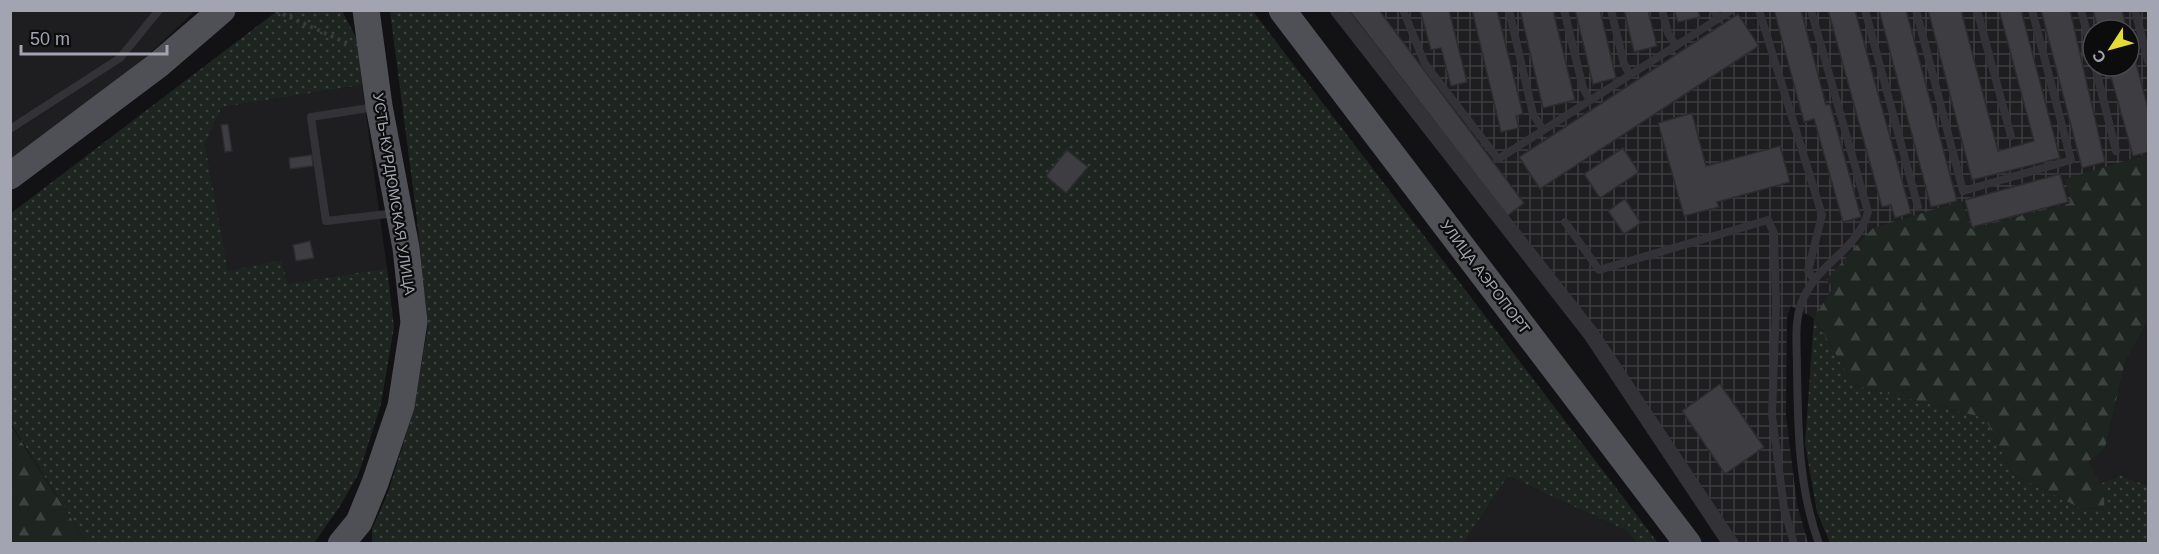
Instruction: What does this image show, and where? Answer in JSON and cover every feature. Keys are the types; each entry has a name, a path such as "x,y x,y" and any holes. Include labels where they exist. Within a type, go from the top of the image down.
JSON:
{"main road":[{"path":"10,176 158,65 222,10"},
{"name":"УЛИЦА АЭРОПОРТ","path":"1282,10 1688,543"},
{"name":"УСТЬ-КУРДЮМСКАЯ УЛИЦА","path":"341,543 363,512 401,406 414,322 406,248 363,20"}],"street":[{"path":"1338,10 1591,334 1731,543"}],"lane":[{"path":"10,129 120,58 159,10"},
{"path":"1402,10 1425,64 1498,159 1731,10"},
{"path":"1509,10 1533,114 1543,130"},
{"path":"1564,10 1583,88 1590,100"},
{"path":"1611,10 1624,64 1630,75"},
{"path":"1662,10 1668,33 1676,46"},
{"path":"1713,10 1719,19"},
{"path":"1759,10 1822,215 1808,272 1814,279"},
{"path":"1811,10 1868,212 1864,225 1852,242 1814,279 1804,296 1797,318 1798,444 1809,516 1819,543"},
{"path":"1865,10 1918,207"},
{"path":"1916,10 1963,191 2071,160 2032,10"},
{"path":"1977,10 2011,136"},
{"path":"2135,10 2148,61"},
{"path":"2098,78 2116,151"},
{"path":"379,106 311,117 326,220 399,212"},
{"path":"1565,222 1599,270 1768,220 1774,233 1776,306 1772,415 1784,508 1794,543"}],"path":[{"path":"276,11 347,44 363,20"}],"shaded area":[{"path":"11,11 195,11 147,56 11,161"},
{"path":"1342,11 2148,11 2148,154 2066,179 2071,203 1971,230 1962,201 1826,280 1834,287 1814,318 1791,306 1787,317 1786,416 1797,504 1808,543 1740,543 1595,328"},
{"path":"362,85 387,268 287,284 282,260 228,272 205,144 222,107"},
{"path":"2148,320 2148,486 2120,475 2100,484 2089,460 2105,448 2125,363"},
{"path":"1508,476 1627,531 1637,543 1463,544"}],"green space":[{"path":"1252,10 1658,543 1637,543 1627,531 1508,476 1463,544 372,544 372,529 388,493 413,412 428,326 416,211 390,11"},
{"path":"277,11 342,11 358,41 362,85 222,107 205,144 228,271 282,260 287,284 387,268 394,327 381,404 359,473 340,506 314,543 87,543 11,424 10,214"},
{"path":"2148,154 2148,320 2125,363 2105,448 2089,461 2105,493 2104,509 2080,508 2013,474 1985,418 1854,385 1814,318 1833,287 1826,280 1873,228 1962,201 1971,229 2071,203 2065,179"},
{"path":"1814,318 1854,385 1985,418 2013,474 2080,508 2104,509 2105,493 2100,484 2120,475 2148,486 2148,543 1830,543 1817,512 1805,444"},
{"path":"10,424 87,543 11,543"}],"building":[{"path":"1349,10 1379,10 1524,203 1507,216"},
{"path":"1420,10 1449,10 1467,82 1451,86 1441,48 1431,50"},
{"path":"1472,10 1497,10 1523,114 1516,116 1519,128 1501,132"},
{"path":"1520,10 1553,10 1575,100 1543,108"},
{"path":"1575,10 1600,10 1616,78 1593,84"},
{"path":"1624,10 1648,10 1657,46 1634,52"},
{"path":"1674,10 1698,10 1700,17 1678,22"},
{"path":"1774,10 1801,10 1826,105 1830,104 1861,217 1843,222 1814,119 1804,122"},
{"path":"1828,10 1855,10 1911,213 1895,218 1891,205 1882,207"},
{"path":"1879,10 1906,10 1957,201 1931,207"},
{"path":"1928,10 1961,10 1998,151 2034,141 1999,10 2021,10 2060,158 1972,180"},
{"path":"2041,10 2070,10 2081,58 2081,78 2086,78 2105,162 2082,168"},
{"path":"2093,10 2122,10 2124,18 2095,18"},
{"path":"1738,14 1759,46 1540,189 1519,157"},
{"path":"2111,78 2140,78 2148,108 2148,152 2133,156"},
{"path":"1692,113 1706,166 1780,146 1790,182 1717,202 1719,207 1684,216 1658,123"},
{"path":"228,124 232,151 225,152 221,125"},
{"path":"1623,148 1639,172 1600,198 1584,174"},
{"path":"1067,150 1088,167 1066,193 1046,176"},
{"path":"312,155 313,166 290,169 289,158"},
{"path":"2060,174 2068,202 1972,227 1965,200"},
{"path":"1625,199 1641,223 1624,234 1608,211"},
{"path":"310,241 314,258 296,261 293,245"},
{"path":"1720,384 1764,447 1725,474 1682,411"}]}
